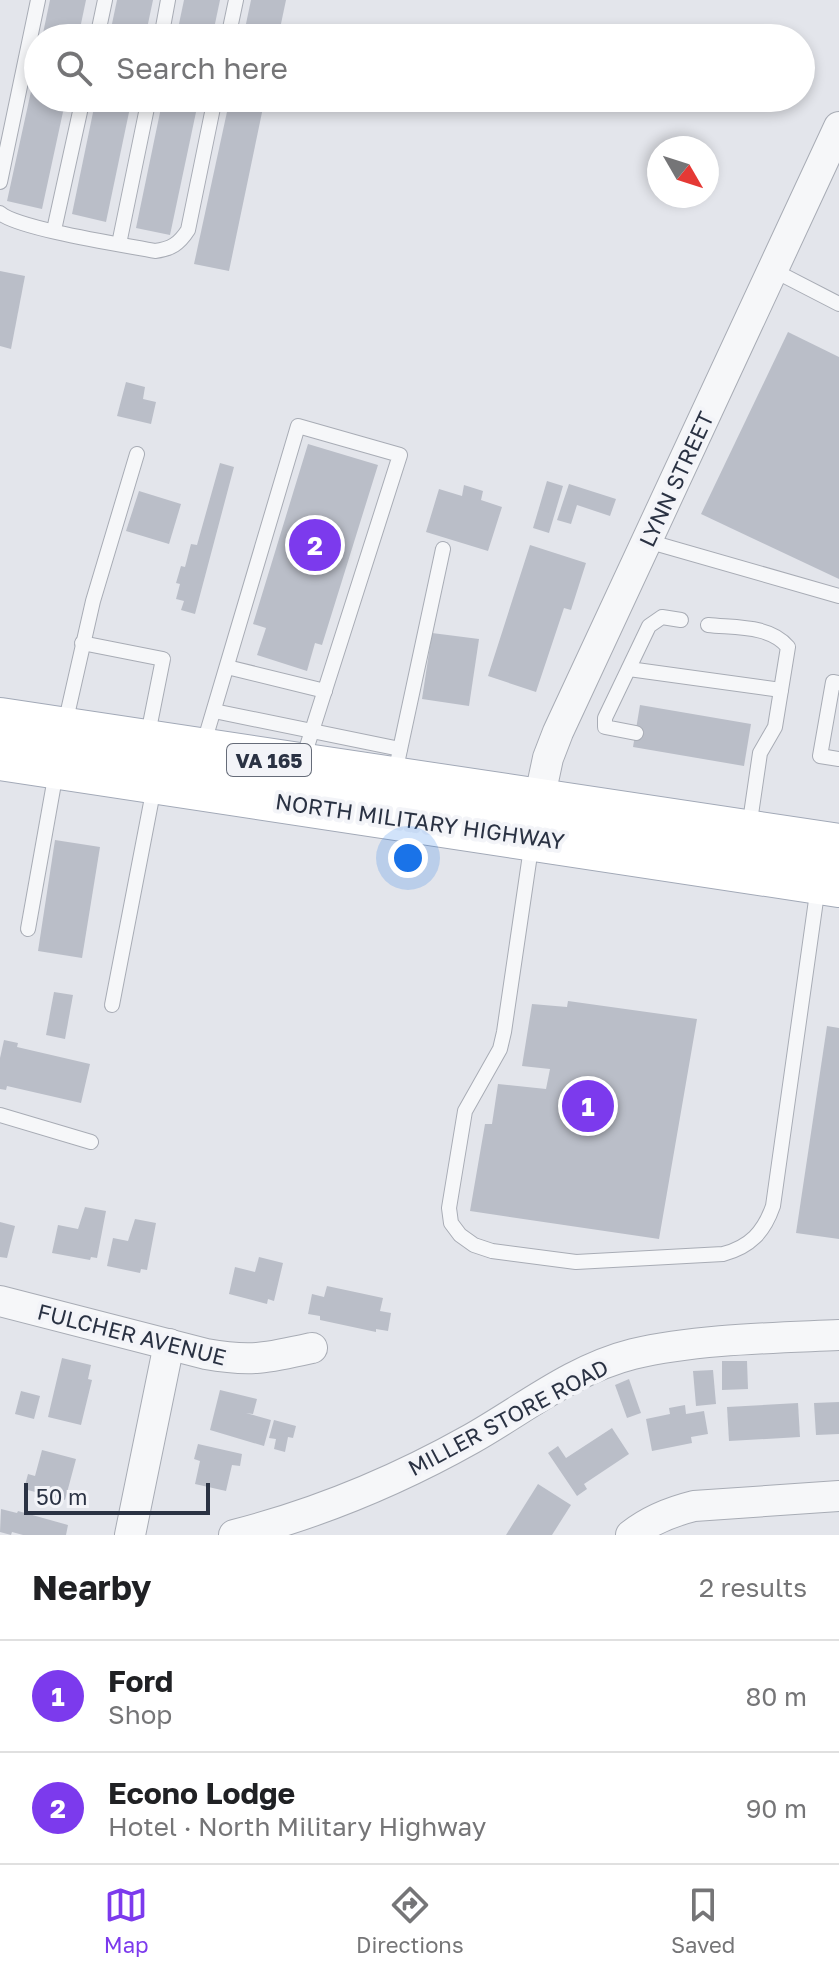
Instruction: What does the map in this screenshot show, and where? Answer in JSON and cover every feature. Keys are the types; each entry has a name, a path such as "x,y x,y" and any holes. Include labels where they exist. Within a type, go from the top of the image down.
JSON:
{"main road":[{"name":"NORTH MILITARY HIGHWAY","path":"145,765 208,731 306,748 391,788"},
{"name":"NORTH MILITARY HIGHWAY","path":"2,738 145,765 391,788 536,818 828,864"},
{"name":"NORTH MILITARY HIGHWAY","path":"536,818 748,832 828,864"}],"street":[{"name":"LYNN STREET","path":"536,818 548,758 558,732 839,127"},
{"name":"FULCHER AVENUE","path":"0,1301 238,1360 261,1359 312,1348"},
{"name":"MILLER STORE ROAD","path":"234,1535 329,1504 395,1478 471,1439 587,1371 632,1354 750,1339 839,1335"},
{"path":"130,1535 169,1344"},
{"path":"631,1535 659,1518 694,1506 839,1496"}],"lane":[{"path":"33,24 38,0"},
{"path":"100,24 105,0"},
{"path":"164,24 168,0"},
{"path":"231,24 236,0"},
{"path":"0,182 24,67"},
{"path":"54,230 80,112"},
{"path":"119,244 146,112"},
{"path":"0,213 8,220 119,244 155,251 169,249 180,242 188,230 212,112"},
{"path":"773,270 839,304"},
{"path":"208,731 298,426 400,455 306,748"},
{"path":"28,929 82,643 137,454"},
{"path":"647,541 839,596"},
{"path":"391,788 443,549"},
{"path":"636,733 605,727 605,718 654,621 662,617 681,620"},
{"path":"708,625 770,632 788,647 775,727 754,752 748,832"},
{"path":"82,643 163,659 112,1005"},
{"path":"227,667 325,691"},
{"path":"629,669 781,690"},
{"path":"839,683 833,682 820,756 839,759"},
{"path":"536,818 504,1032 500,1049 465,1111 449,1208 451,1223 460,1235 474,1245 492,1251 576,1262 723,1254 738,1250 754,1240 767,1224 773,1206 828,864"},
{"path":"0,1115 91,1142"}],"building":[{"path":"50,0 86,0 81,24 45,24"},
{"path":"117,0 153,0 148,24 112,24"},
{"path":"184,0 220,0 215,24 179,24"},
{"path":"251,0 286,0 281,24 246,24"},
{"path":"26,112 63,112 42,209 7,201"},
{"path":"93,112 129,112 106,222 72,214"},
{"path":"160,112 196,112 170,235 136,228"},
{"path":"227,112 262,112 229,271 194,264"},
{"path":"0,271 25,276 11,349 0,346"},
{"path":"788,332 839,357 839,579 701,514"},
{"path":"126,382 145,387 143,399 156,402 151,424 117,416"},
{"path":"308,444 378,465 322,645 315,643 307,671 257,655 266,628 253,624"},
{"path":"220,463 234,467 195,614 181,610 184,601 176,599 180,584 176,583 181,566 185,567 191,544 197,545"},
{"path":"547,481 563,486 549,533 533,528"},
{"path":"569,484 616,499 610,516 577,505 571,524 557,520"},
{"path":"464,485 483,491 481,500 502,507 488,551 426,532 439,489 462,496"},
{"path":"139,491 181,504 169,544 126,531"},
{"path":"530,545 586,563 571,610 564,608 536,692 488,676"},
{"path":"432,633 479,639 469,706 422,699"},
{"path":"640,705 751,724 744,766 633,747"},
{"path":"55,840 100,847 82,958 38,951"},
{"path":"54,992 73,995 65,1039 46,1035"},
{"path":"568,1001 697,1019 659,1239 470,1211 485,1124 492,1124 498,1084 546,1089 550,1069 522,1066 532,1004 567,1007"},
{"path":"827,1026 839,1028 839,1239 796,1233"},
{"path":"4,1040 18,1043 17,1047 90,1064 81,1103 7,1086 6,1090 0,1089 0,1058"},
{"path":"85,1207 106,1211 97,1258 91,1257 90,1260 52,1253 58,1225 78,1229"},
{"path":"135,1219 156,1223 147,1270 141,1269 140,1273 107,1266 113,1238 128,1241"},
{"path":"0,1222 15,1226 7,1258 0,1257"},
{"path":"259,1257 283,1263 274,1301 268,1299 267,1304 229,1294 235,1267 255,1272"},
{"path":"327,1286 383,1298 380,1311 391,1313 388,1331 376,1329 376,1332 320,1320 320,1316 308,1314 312,1294 324,1297"},
{"path":"62,1358 91,1365 88,1379 92,1380 81,1425 48,1417"},
{"path":"722,1361 747,1361 748,1389 722,1390"},
{"path":"713,1370 716,1404 696,1406 693,1371"},
{"path":"629,1379 641,1413 627,1418 615,1385"},
{"path":"220,1390 257,1399 253,1414 246,1413 271,1420 264,1446 210,1430"},
{"path":"21,1391 40,1396 34,1419 15,1414"},
{"path":"839,1402 839,1434 816,1435 814,1403"},
{"path":"798,1403 800,1437 729,1441 727,1407"},
{"path":"685,1405 686,1414 704,1411 708,1434 691,1437 692,1443 652,1451 646,1419 670,1414 669,1408"},
{"path":"274,1420 296,1426 293,1438 288,1437 285,1452 274,1449 276,1439 269,1438"},
{"path":"612,1428 629,1454 584,1484 587,1489 577,1496 548,1453 558,1446 566,1458"},
{"path":"198,1444 242,1454 240,1466 232,1465 226,1491 195,1484 200,1461 194,1459"},
{"path":"42,1450 76,1459 65,1500 24,1489 28,1474 35,1476"},
{"path":"538,1484 571,1505 552,1535 506,1535"},
{"path":"1,1509 68,1525 66,1535 12,1532 11,1535 0,1532"}],"place":[{"name":"Econo Lodge","path":"315,545"},
{"name":"Ford","path":"588,1106"}]}
